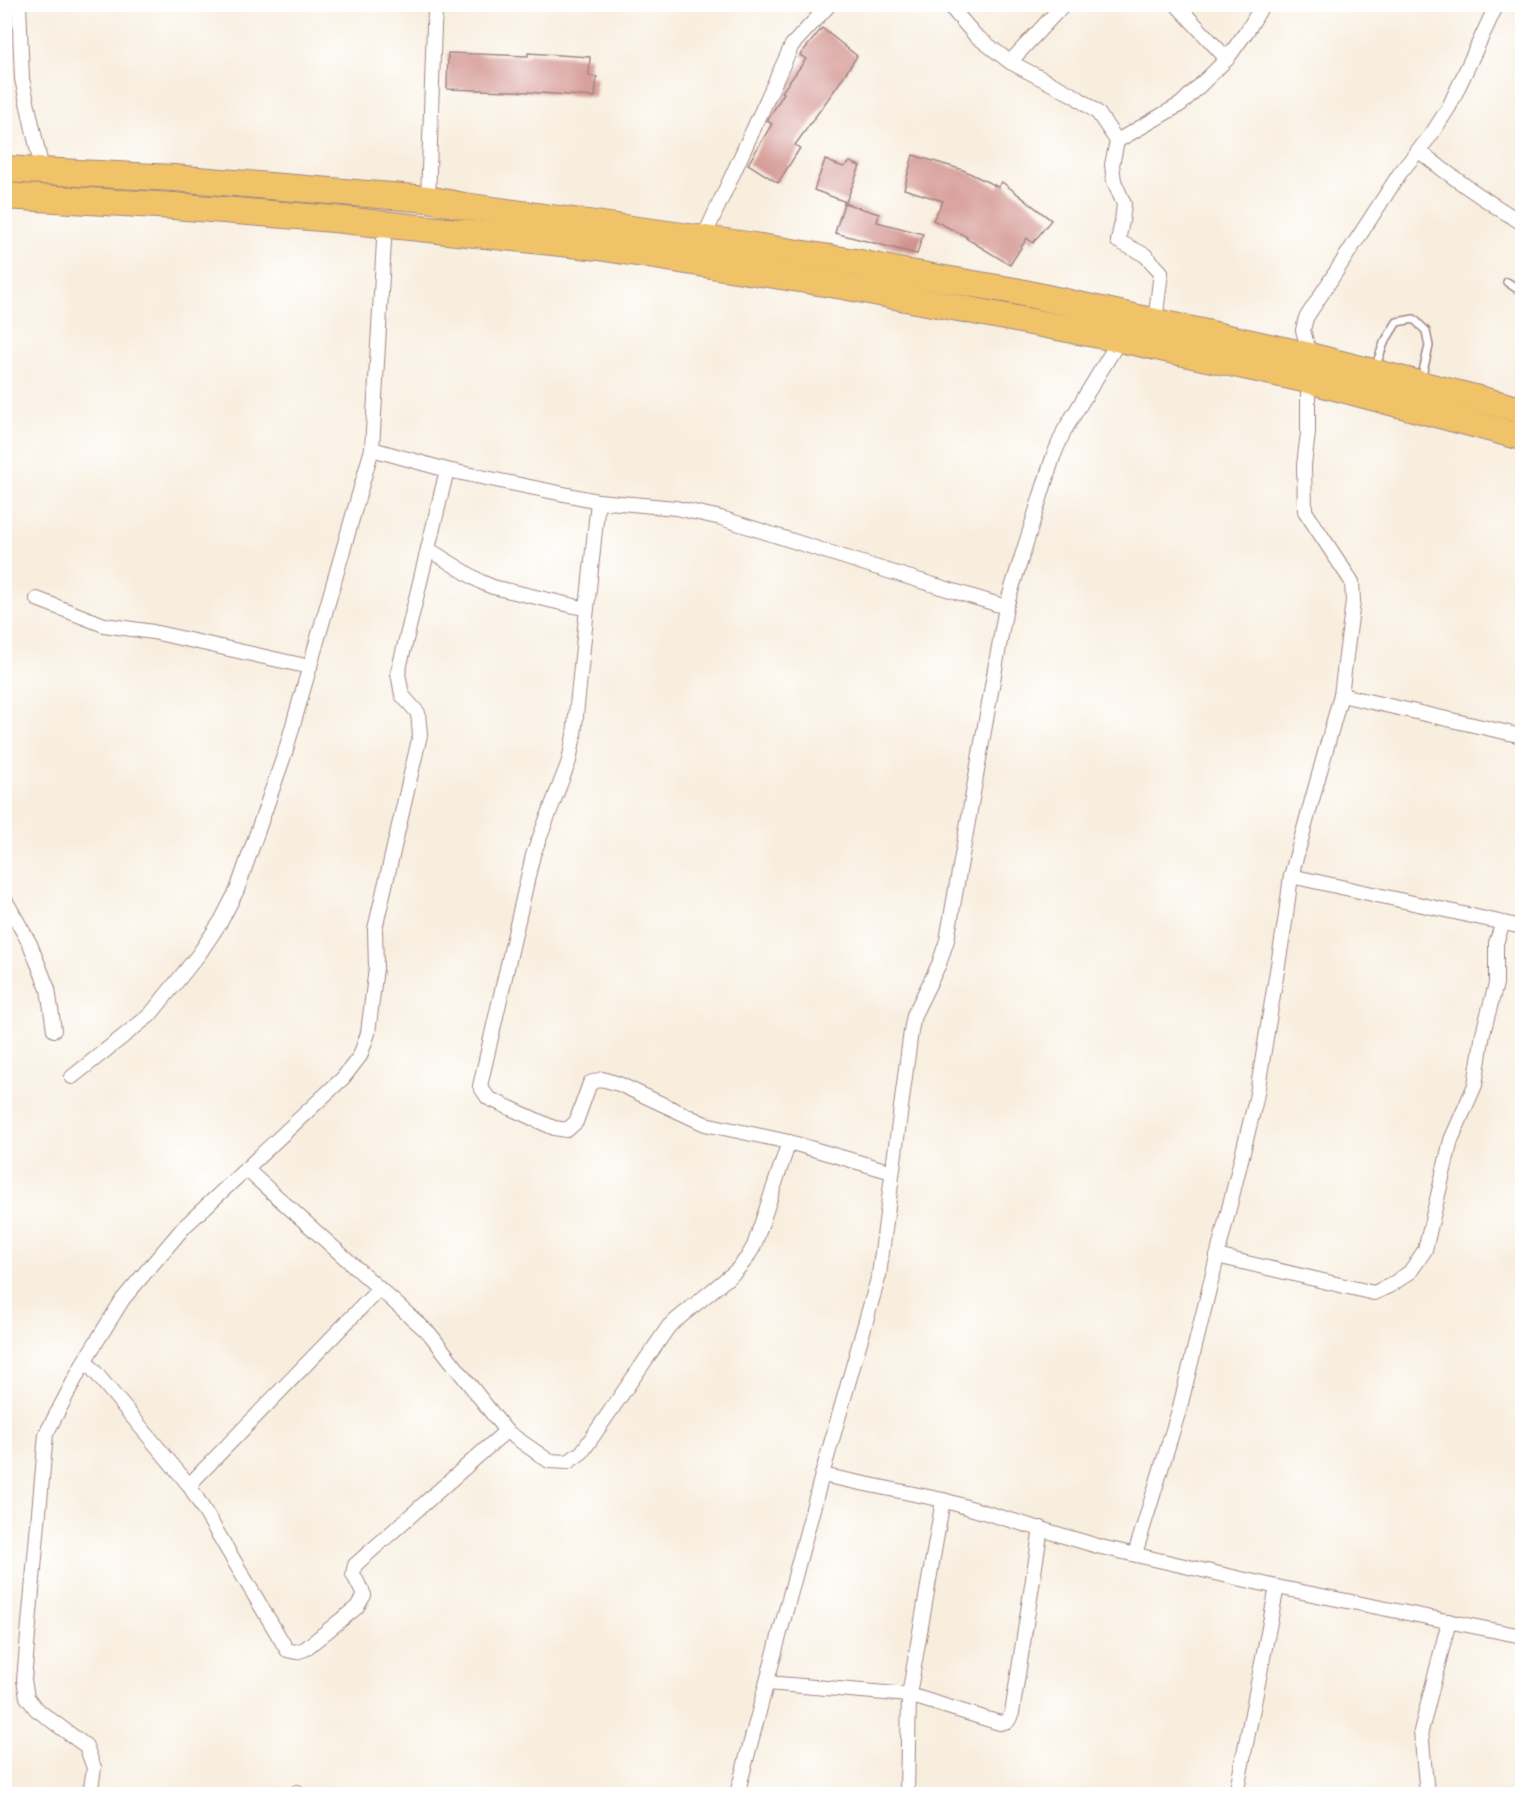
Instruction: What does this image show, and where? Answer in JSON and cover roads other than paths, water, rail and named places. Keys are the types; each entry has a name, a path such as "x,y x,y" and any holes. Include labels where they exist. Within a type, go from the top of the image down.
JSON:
{"highway":[{"path":"4,169 173,178 428,199 855,261 898,271 1015,291 1155,322 1522,436"},
{"path":"4,196 174,206 385,224 599,247 843,286 1120,339 1309,368 1374,371 1522,410"}],"street":[{"path":"19,4 22,78 42,170"},
{"path":"428,199 436,4"},
{"path":"703,238 792,45 830,4"},
{"path":"948,4 975,35 1010,62 1075,96 1098,113 1117,141 1112,165 1114,180 1124,204 1118,241 1145,255 1161,272 1155,322"},
{"path":"1010,62 1064,4"},
{"path":"1176,4 1227,59"},
{"path":"1117,141 1181,104 1227,59 1263,4"},
{"path":"1135,1554 1180,1407 1256,1099 1291,876 1341,695 1353,601 1352,582 1305,511 1304,465 1308,433 1309,368 1303,330 1306,318 1400,173 1449,107 1496,5"},
{"path":"1418,150 1497,208 1522,223"},
{"path":"72,1077 150,1015 199,954 221,921 237,890 285,753 372,449 385,224"},
{"path":"737,1794 822,1475 879,1275 914,1015 939,964 947,940 1006,607 1053,457 1064,430 1120,339"},
{"path":"372,449 447,470 598,501 676,508 721,518 1006,607"},
{"path":"92,1794 94,1768 86,1746 36,1710 27,1697 24,1680 46,1434 85,1360 123,1299 184,1227 343,1078 360,1056 368,1033 376,968 375,929 420,735 418,713 402,695 398,673 447,470"},
{"path":"598,501 574,735 569,761 533,855 480,1086 488,1098 554,1128 567,1130 576,1122 590,1083 602,1079 619,1084 705,1124 789,1142 892,1172"},
{"path":"428,549 493,587 587,609"},
{"path":"37,599 104,625 153,632 310,667"},
{"path":"1341,695 1522,736"},
{"path":"1291,876 1522,927"},
{"path":"4,898 30,944 48,989 54,1030"},
{"path":"1217,1256 1374,1293 1410,1272 1425,1250 1451,1140 1475,1085 1483,1033 1496,984 1496,943 1503,923"},
{"path":"246,1169 430,1334 506,1431 549,1461 568,1462 582,1452 669,1326 736,1271 747,1258 754,1246 789,1142"},
{"path":"189,1485 379,1289"},
{"path":"85,1360 189,1485 287,1650 296,1652 305,1649 357,1607 364,1595 353,1574 355,1565 506,1431"},
{"path":"822,1475 943,1500 1101,1547 1277,1587 1522,1636"},
{"path":"907,1794 909,1695 943,1500"},
{"path":"767,1683 909,1695 1000,1723 1008,1721 1012,1713 1041,1528"},
{"path":"1236,1794 1277,1587"},
{"path":"1427,1794 1420,1731 1449,1621"}],"lane":[{"path":"1507,282 1522,292"},
{"path":"1374,371 1384,343 1396,322 1414,319 1426,331 1429,346 1420,383"}]}
